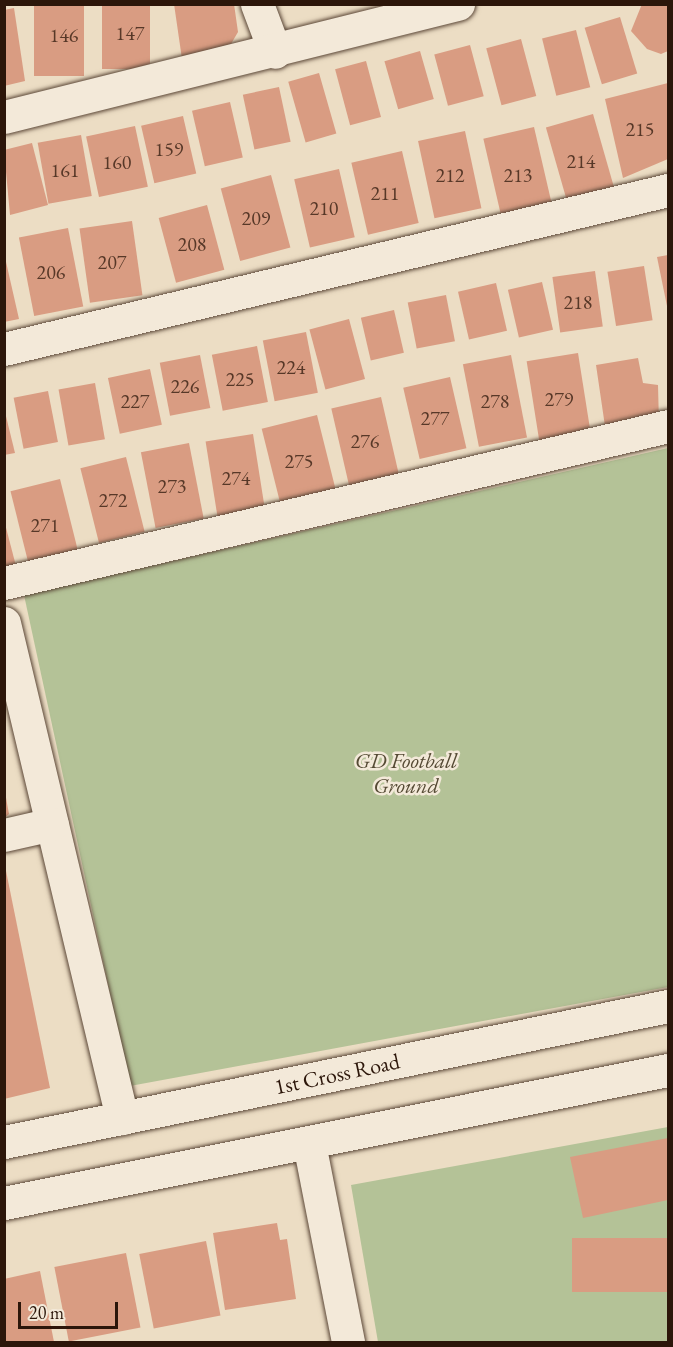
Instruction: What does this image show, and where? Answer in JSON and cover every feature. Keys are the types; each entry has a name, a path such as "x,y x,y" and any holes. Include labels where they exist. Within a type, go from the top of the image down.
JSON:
{"street":[{"path":"257,4 275,52"},
{"path":"4,117 275,52 458,4"},
{"path":"4,349 669,190"},
{"path":"4,583 669,426"},
{"path":"4,623 122,1118"},
{"path":"4,835 52,824"},
{"name":"1st Cross Road","path":"4,1142 669,1006"},
{"path":"4,1203 669,1070"},
{"path":"309,1143 348,1342"}],"green space":[{"name":"GD Football Ground","path":"668,448 668,987 130,1086 24,595"},
{"path":"668,1127 668,1342 378,1342 351,1185"}],"building":[{"path":"34,4 84,4 84,76 34,76"},
{"path":"102,4 150,4 150,69 102,69"},
{"path":"174,4 234,4 238,32 231,44 182,59"},
{"path":"642,4 668,4 668,51 661,54 647,49 631,31"},
{"path":"14,8 25,81 4,86 4,10"},
{"path":"620,17 637,73 602,84 585,28"},
{"path":"576,30 590,87 556,96 542,38"},
{"path":"521,39 536,96 501,105 486,48"},
{"path":"470,45 484,96 448,106 434,55"},
{"path":"420,51 434,99 398,109 384,61"},
{"path":"366,61 381,117 350,125 335,69"},
{"path":"319,73 336,134 306,142 288,82"},
{"path":"668,83 668,159 623,178 605,99"},
{"path":"279,87 291,142 254,149 243,95"},
{"path":"230,102 243,158 205,166 192,111"},
{"path":"593,114 616,196 569,209 546,128"},
{"path":"183,116 196,173 154,183 141,126"},
{"path":"135,126 148,187 99,197 86,136"},
{"path":"534,127 553,211 503,222 483,139"},
{"path":"465,131 481,208 434,218 418,141"},
{"path":"81,135 92,196 48,204 38,143"},
{"path":"32,143 48,205 10,215 4,150"},
{"path":"402,151 419,223 368,235 351,163"},
{"path":"339,169 355,237 310,248 294,179"},
{"path":"271,175 290,247 240,261 221,188"},
{"path":"207,205 224,270 176,283 159,218"},
{"path":"132,221 142,295 90,303 80,228"},
{"path":"68,228 83,307 34,316 19,238"},
{"path":"4,253 19,319 4,322"},
{"path":"668,255 668,306 667,306 657,257"},
{"path":"644,266 653,320 616,326 607,272"},
{"path":"595,271 603,326 560,332 552,277"},
{"path":"542,282 553,330 519,338 508,290"},
{"path":"496,283 507,331 469,340 458,292"},
{"path":"446,295 455,341 417,349 408,302"},
{"path":"394,310 404,353 371,361 361,318"},
{"path":"349,319 365,379 325,389 309,330"},
{"path":"306,332 318,393 275,401 263,340"},
{"path":"257,346 268,402 223,411 212,355"},
{"path":"578,353 591,437 540,445 527,361"},
{"path":"200,355 210,408 170,416 160,363"},
{"path":"511,355 527,437 479,447 463,364"},
{"path":"638,358 643,383 658,385 659,424 606,433 596,365"},
{"path":"150,369 162,425 120,434 108,378"},
{"path":"450,377 466,448 420,459 403,388"},
{"path":"95,383 105,439 68,446 59,389"},
{"path":"48,391 58,442 24,449 14,398"},
{"path":"381,397 399,474 349,485 331,408"},
{"path":"4,408 15,453 4,455"},
{"path":"317,415 337,494 281,507 262,429"},
{"path":"253,434 266,514 218,522 206,442"},
{"path":"189,443 204,519 156,528 141,452"},
{"path":"126,457 145,532 99,543 80,468"},
{"path":"60,479 80,558 30,570 11,491"},
{"path":"4,520 16,566 4,568"},
{"path":"4,787 9,814 4,818"},
{"path":"4,861 50,1088 4,1099"},
{"path":"668,1138 668,1200 583,1218 570,1157"},
{"path":"277,1223 280,1240 287,1239 296,1299 225,1310 213,1233"},
{"path":"572,1238 668,1238 668,1292 572,1292"},
{"path":"206,1241 221,1316 154,1329 139,1254"},
{"path":"126,1253 141,1328 69,1342 54,1267"},
{"path":"40,1271 54,1342 4,1342 4,1279"}]}
